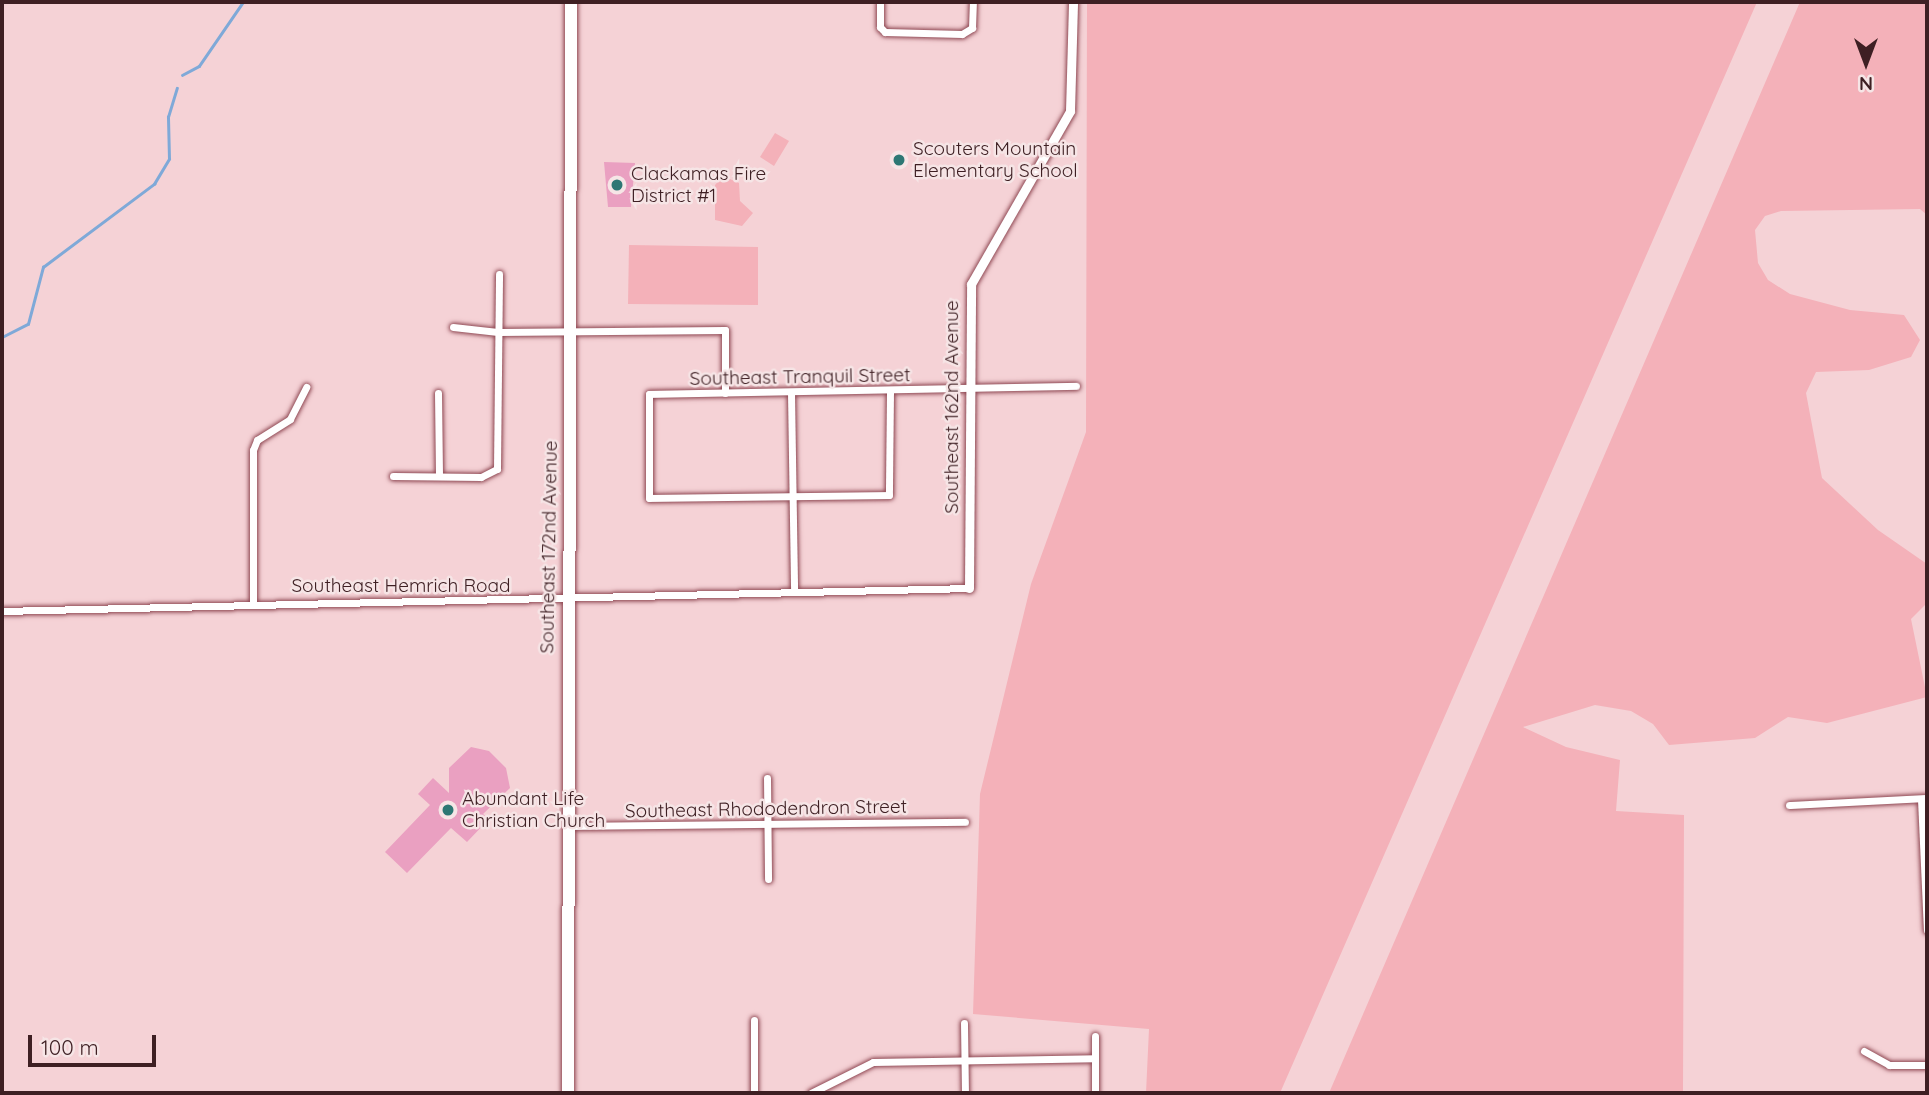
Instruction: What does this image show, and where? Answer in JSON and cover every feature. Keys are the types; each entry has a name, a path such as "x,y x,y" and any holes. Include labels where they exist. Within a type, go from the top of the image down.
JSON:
{"main road":[{"name":"Southeast 172nd Avenue","path":"568,1093 566,599 571,2"}],"street":[{"path":"880,2 882,30 971,31 973,2"},
{"name":"Southeast 162nd Avenue","path":"969,587 969,295 976,269 1070,111 1073,2"},
{"path":"393,477 486,477 497,470 499,274"},
{"path":"453,327 498,332 725,330 725,393"},
{"name":"Southeast Tranquil Street","path":"793,495 649,498 649,394 968,391 1076,386"},
{"path":"253,603 253,450 257,440 290,419 306,387"},
{"path":"793,495 889,495 890,392"},
{"path":"438,393 439,477"},
{"path":"791,393 794,590"},
{"name":"Southeast Hemrich Road","path":"2,611 253,603 566,599 587,594 969,587"},
{"path":"767,778 768,878"},
{"path":"1789,805 1924,798 1927,930"},
{"name":"Southeast Rhododendron Street","path":"567,826 965,822"},
{"path":"754,1020 754,1093"},
{"path":"964,1023 965,1093"},
{"path":"1095,1036 1095,1093"},
{"path":"1864,1051 1889,1065 1927,1065"},
{"path":"811,1093 873,1062 1095,1058"}],"shaded area":[{"path":"1087,2 1757,2 1280,1093 1146,1093 1149,1029 973,1014 980,794 1031,584 1086,432"},
{"path":"1800,2 1927,2 1927,215 1920,209 1781,211 1765,216 1755,230 1758,263 1768,280 1790,294 1850,310 1904,315 1920,340 1911,357 1869,370 1816,372 1806,393 1822,478 1878,530 1927,564 1927,603 1911,619 1927,697 1827,723 1788,717 1755,738 1669,745 1653,724 1631,711 1595,705 1523,727 1566,747 1620,760 1616,811 1684,815 1683,1093 1329,1093"},
{"path":"775,133 789,141 774,166 760,157"},
{"path":"723,176 739,183 740,201 753,213 742,226 715,220 715,185"},
{"path":"629,245 758,247 758,305 628,304"}],"building":[{"name":"Clackamas Fire District #1","path":"604,162 635,163 631,207 608,207"},
{"name":"Abundant Life Christian Church","path":"471,747 489,751 506,768 510,788 483,814 489,819 467,842 451,828 407,873 385,852 430,805 418,794 433,778 449,793 449,768"}],"waterway":[{"path":"182,75 199,66 243,2"},
{"path":"2,337 28,324 43,267 154,184 169,159 168,117 177,88"}],"place":[{"name":"Scouters Mountain Elementary School","path":"899,160"},
{"name":"Clackamas Fire District #1","path":"617,185"},
{"name":"Abundant Life Christian Church","path":"448,810"}]}
